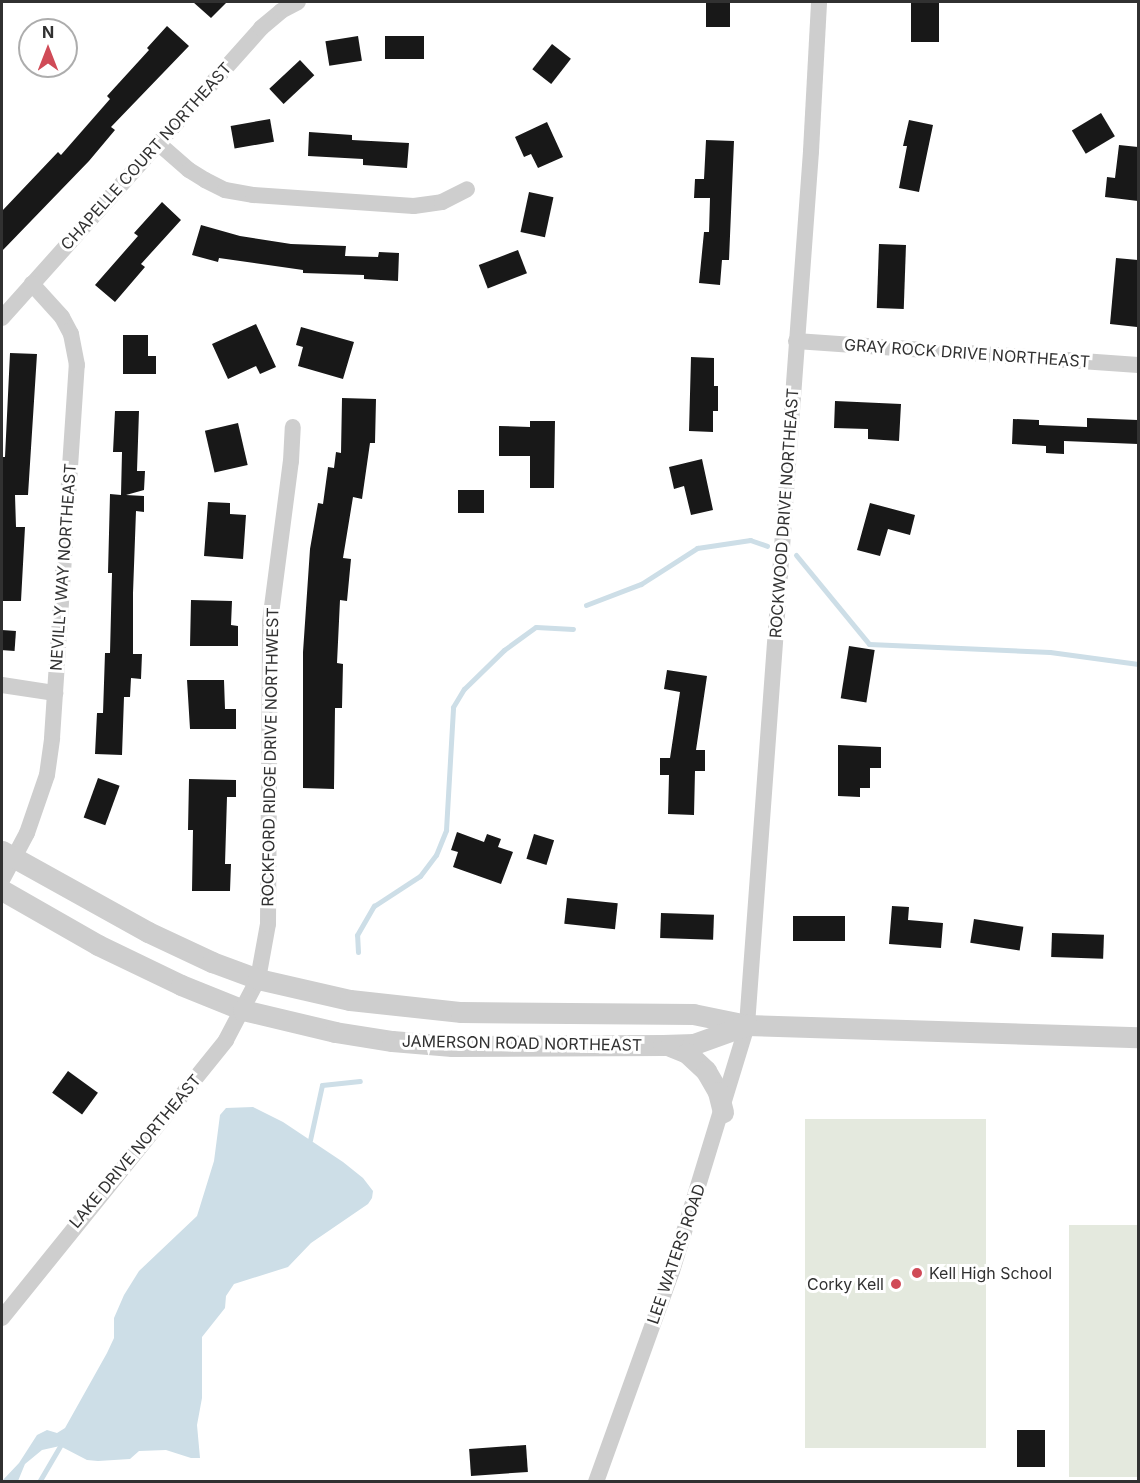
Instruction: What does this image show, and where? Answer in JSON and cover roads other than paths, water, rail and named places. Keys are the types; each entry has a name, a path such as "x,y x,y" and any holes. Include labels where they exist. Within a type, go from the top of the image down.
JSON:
{"street":[{"name":"CHAPELLE COURT NORTHEAST","path":"2,318 261,28 280,11 298,2"},
{"name":"ROCKWOOD DRIVE NORTHEAST","path":"747,1024 811,151 819,2"},
{"path":"158,143 189,170 205,180 225,190 253,195 414,206 442,202 467,189"},
{"name":"NEVILLY WAY NORTHEAST","path":"2,880 8,854 35,814 46,775 55,693 77,365 72,334 62,317 32,284"},
{"name":"GRAY ROCK DRIVE NORTHEAST","path":"796,341 1138,365"},
{"name":"ROCKFORD RIDGE DRIVE NORTHWEST","path":"258,979 268,924 270,622 291,461 293,427"},
{"path":"2,684 55,693"},
{"name":"JAMERSON ROAD NORTHEAST","path":"8,854 174,945 258,979 350,1000 417,1008 558,1014 693,1014 747,1024 1138,1036"},
{"name":"JAMERSON ROAD NORTHEAST","path":"2,890 136,964 243,1010 335,1032 392,1041 463,1046 663,1045 694,1044 747,1024"},
{"name":"LAKE DRIVE NORTHEAST","path":"2,1318 219,1048 243,1010 258,979"},
{"name":"LEE WATERS ROAD","path":"596,1482 672,1271 723,1112 747,1024"},
{"path":"663,1045 687,1053 702,1066 718,1092 723,1112"}],"waterway":[{"path":"586,605 641,584 697,548 750,540 767,546"},
{"path":"796,555 869,644 1050,652 1138,664"},
{"path":"358,952 357,935 374,906 420,876 436,855 446,830 453,707 464,689 504,650 536,627 573,629"},
{"path":"310,1140 322,1085 360,1081"},
{"path":"39,1482 60,1446"}],"place":[{"name":"Kell High School","path":"917,1273"},
{"name":"Corky Kell","path":"896,1284"}]}
